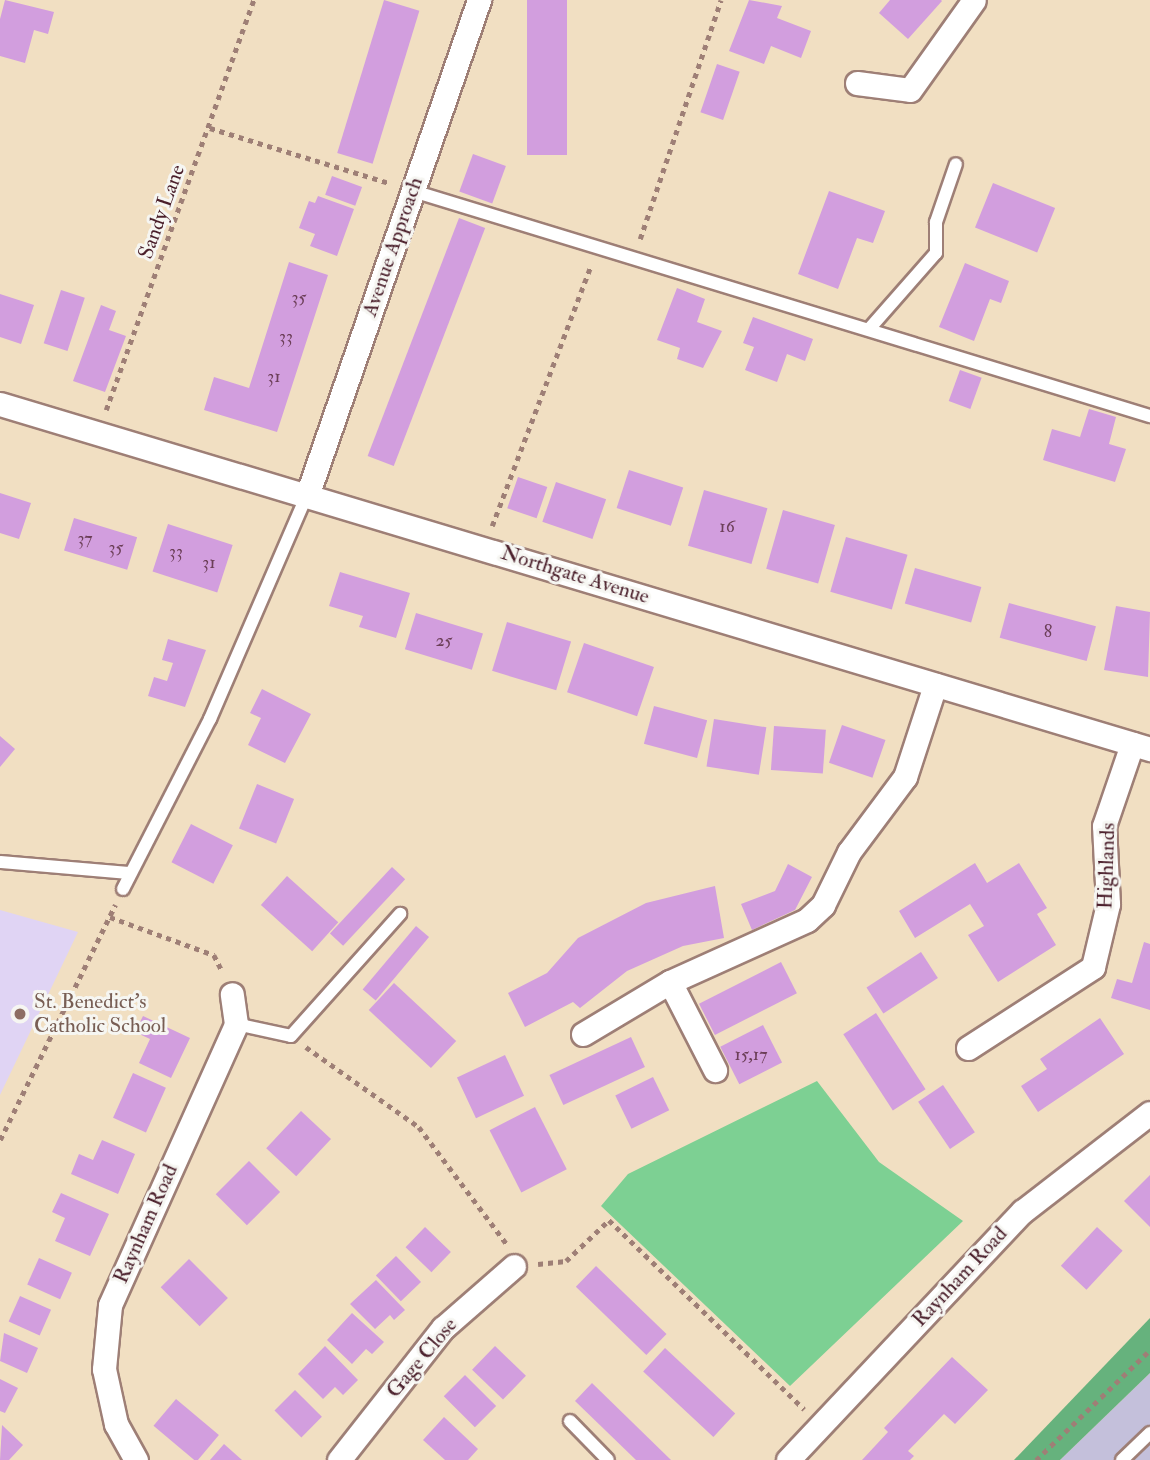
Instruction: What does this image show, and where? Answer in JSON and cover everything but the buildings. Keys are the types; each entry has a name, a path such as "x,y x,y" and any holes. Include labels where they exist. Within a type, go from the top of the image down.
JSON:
{"street":[{"name":"Avenue Approach","path":"308,493 478,0"},
{"path":"857,83 910,90 974,0"},
{"name":"Northgate Avenue","path":"0,404 308,493 1141,746"},
{"path":"583,1034 670,982 807,920 823,905 849,852 905,777 935,685"},
{"name":"Highlands","path":"968,1048 1093,967 1108,904 1104,826 1141,746"},
{"path":"670,982 715,1070"},
{"path":"232,994 236,1024"},
{"name":"Raynham Road","path":"136,1460 116,1424 104,1369 110,1304 236,1024"},
{"name":"Raynham Road","path":"788,1460 1023,1211 1150,1114"},
{"name":"Gage Close","path":"340,1460 443,1328 514,1266"}],"lane":[{"path":"870,328 936,253 936,222 956,164"},
{"path":"413,191 597,250 870,328 1150,415"},
{"path":"123,889 210,719 308,493"},
{"path":"0,862 129,873"},
{"path":"236,1024 291,1036 400,914"},
{"path":"570,1421 608,1460"},
{"path":"1122,1460 1150,1433"}],"path":[{"name":"Sandy Lane","path":"97,434 210,128 254,0"},
{"path":"633,259 720,0"},
{"path":"210,128 413,191"},
{"path":"484,547 597,250"},
{"path":"0,1140 110,917 214,955 232,994"},
{"path":"291,1036 419,1127 505,1238 514,1266 566,1261 609,1220 821,1425"},
{"path":"1036,1460 1150,1350"}],"shaded area":[{"name":"St. Benedict's Catholic School","path":"0,910 78,932 0,1095"},
{"path":"1150,1373 1150,1460 1060,1460"}],"green space":[{"path":"817,1081 879,1162 963,1221 790,1386 601,1206 628,1174"},
{"path":"1150,1318 1150,1373 1060,1460 1014,1460"}],"place":[{"name":"St. Benedict's Catholic School","path":"20,1014"}]}
